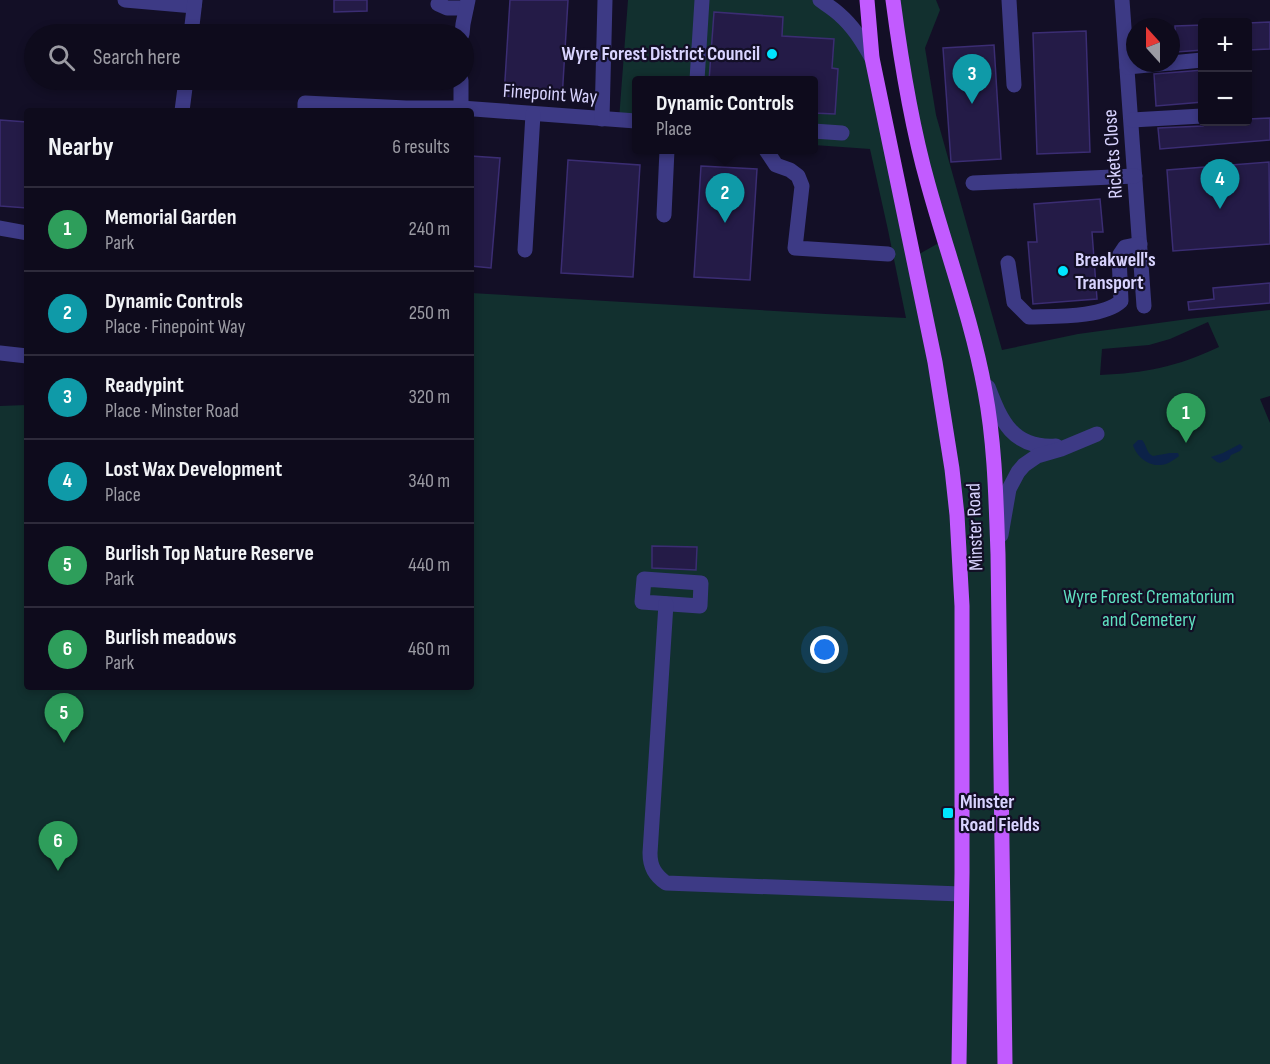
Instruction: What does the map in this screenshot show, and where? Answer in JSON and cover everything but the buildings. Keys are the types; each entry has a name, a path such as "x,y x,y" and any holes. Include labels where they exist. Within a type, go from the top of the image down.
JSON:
{"main road":[{"name":"Minster Road","path":"867,0 872,58 935,362 957,515 962,606 959,1064"},
{"name":"Minster Road","path":"893,0 919,150 980,366 988,407 993,454 998,554 1005,1064"}],"street":[{"path":"125,0 195,3 192,24"},
{"path":"602,119 605,0"},
{"path":"697,76 702,0"},
{"path":"820,0 841,15 854,29 872,58"},
{"path":"1009,0 1014,85"},
{"name":"Rickets Close","path":"1122,0 1126,54"},
{"path":"438,4 447,8 467,4 463,24"},
{"path":"1180,62 1198,60"},
{"name":"Rickets Close","path":"1127,72 1144,306"},
{"path":"182,108 185,90"},
{"path":"461,90 461,108"},
{"name":"Finepoint Way","path":"305,108 306,103 391,108"},
{"name":"Finepoint Way","path":"474,109 632,121"},
{"path":"525,250 533,114"},
{"path":"1132,120 1198,116"},
{"path":"818,131 842,133"},
{"path":"664,215 667,154"},
{"path":"769,154 776,165 798,176 802,186 795,248 888,254"},
{"path":"973,183 1135,176"},
{"path":"0,228 24,232"},
{"path":"1008,263 1014,302 1029,317 1094,313 1115,306 1121,301 1119,256 1125,247 1140,244"},
{"path":"0,353 24,356"},
{"path":"980,366 999,414 1011,431 1026,442 1057,446 1061,449"},
{"path":"998,554 1009,489 1018,472 1037,456 1097,434"},
{"path":"666,603 650,853 650,864 659,878 666,883 961,894"}],"green space":[{"name":"Wyre Forest Crematorium and Cemetery","path":"628,0 820,0 861,39 914,257 944,240 893,0 936,0 940,10 925,48 936,115 1002,350 1078,334 1270,310 1270,396 1260,399 1270,423 1270,1064 0,1064 0,406 24,405 24,690 474,690 474,293 906,318 870,149 818,145 818,76 632,76 632,121 619,120","holes":["1208,322 1219,347 1189,360 1132,373 1100,375 1102,349 1149,345 1170,339"]}],"water":[{"path":"1138,440 1142,440 1153,456 1178,453 1179,456 1165,464 1151,464 1137,453 1133,445"},
{"path":"1240,444 1243,447 1229,459 1220,463 1211,457 1223,453"}],"place":[{"name":"Wyre Forest District Council","path":"772,54"},
{"name":"Readypint","path":"972,104"},
{"name":"Lost Wax Development","path":"1220,209"},
{"name":"Dynamic Controls","path":"725,223"},
{"name":"Breakwell's Transport","path":"1063,271"},
{"name":"Memorial Garden","path":"1186,443"},
{"name":"Burlish Top Nature Reserve","path":"64,743"},
{"name":"Minster Road Fields","path":"948,813"},
{"name":"Burlish meadows","path":"58,871"}]}
